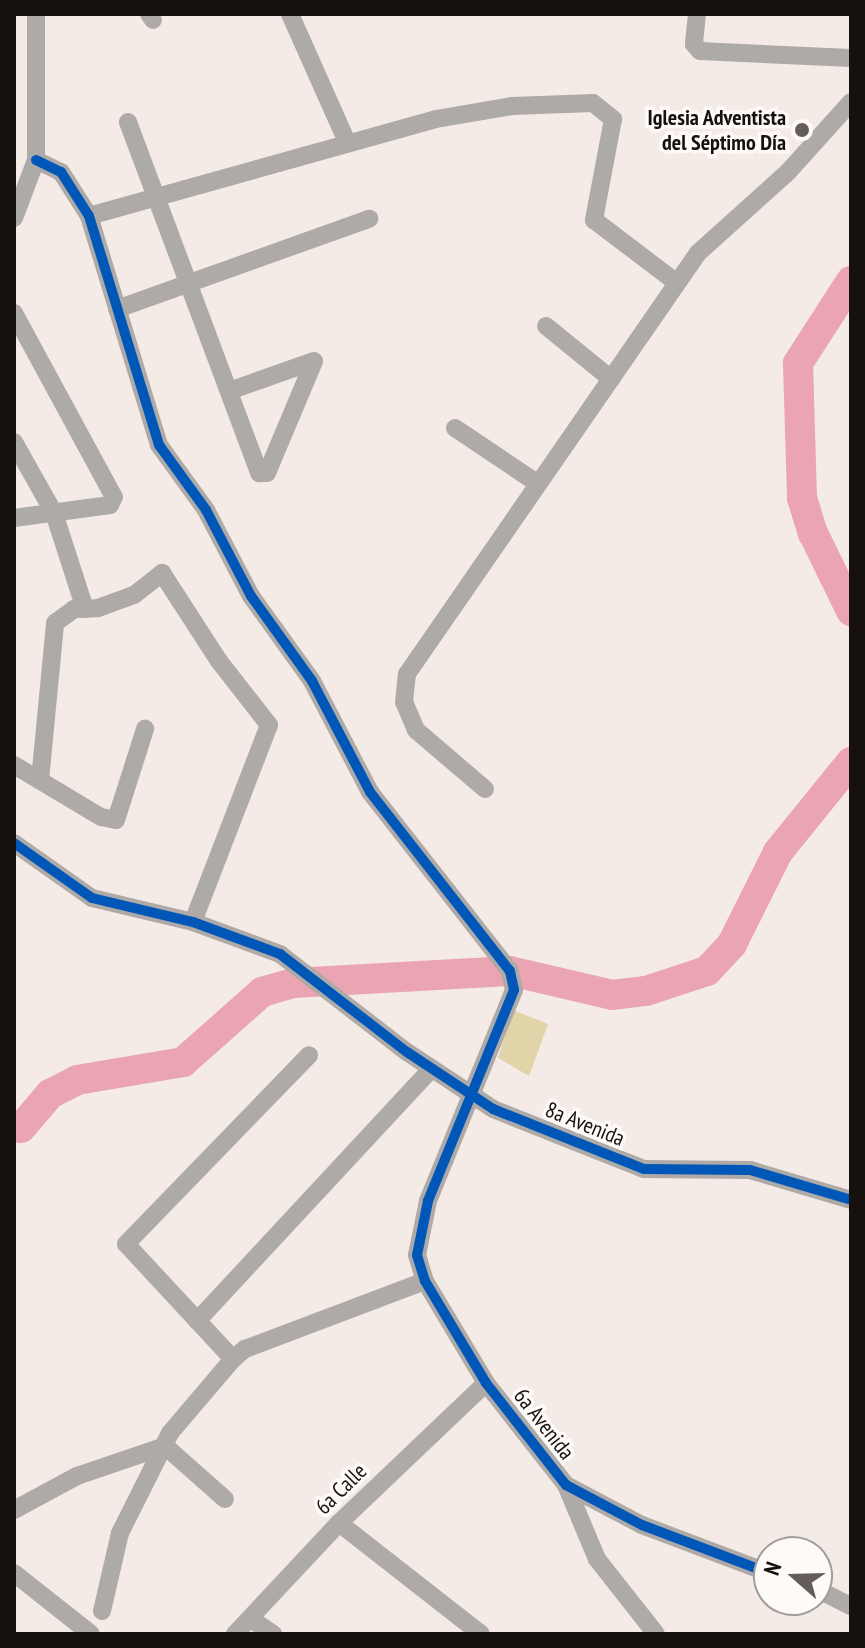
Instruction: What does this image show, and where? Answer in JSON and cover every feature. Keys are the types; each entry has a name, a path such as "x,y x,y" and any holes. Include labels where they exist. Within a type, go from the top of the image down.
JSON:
{"street":[{"path":"14,218 36,160 36,14"},
{"path":"290,14 347,142"},
{"path":"697,14 694,44 700,51 851,58"},
{"path":"485,789 416,730 404,702 407,674 698,253 788,172 851,102"},
{"path":"89,216 159,199 347,142 512,106 600,106 613,119 594,220 677,283"},
{"path":"128,122 159,199 185,284 259,473 267,473 314,361 229,391"},
{"path":"36,160 61,172 89,216 159,445 206,510 251,596 312,681 370,792 510,971 514,990 419,1234 417,1255 425,1281 245,1349 233,1359 170,1433 120,1533 102,1611"},
{"path":"117,309 369,219"},
{"path":"14,313 114,497 110,505 14,518"},
{"path":"546,326 611,379"},
{"path":"455,428 537,483"},
{"path":"14,442 54,513 85,609"},
{"path":"40,780 51,634 64,613 125,599 162,573 219,661 269,725 193,922"},
{"path":"14,765 101,817 116,820 145,729"},
{"name":"8a Avenida","path":"14,843 92,898 193,922 280,954 473,1097 644,1169 750,1170 851,1200"},
{"path":"233,1359 126,1244 309,1055"},
{"path":"197,1321 432,1068"},
{"name":"6a Avenida","path":"425,1281 486,1383 566,1485 642,1525 753,1567"},
{"name":"6a Calle","path":"235,1634 339,1523 486,1383"},
{"path":"165,1446 225,1499"},
{"path":"14,1510 77,1476 165,1446"},
{"path":"566,1485 597,1559 656,1634"},
{"path":"339,1523 481,1634"},
{"path":"14,1573 87,1631"},
{"path":"833,1597 851,1606"},
{"path":"251,1619 273,1634"}],"shaded area":[{"path":"513,1010 548,1024 529,1076 498,1058"}],"waterway":[{"path":"851,281 798,363 802,498 813,533 851,611"},
{"path":"21,1128 50,1094 77,1080 183,1062 262,992 293,983 510,971 612,995 646,991 707,971 732,944 778,852 851,762"}],"cycle path":[{"path":"36,160 61,172 89,216 159,445 206,510 251,596 312,681 370,792 510,971 514,990 428,1201 417,1255 425,1281 486,1383 566,1485 642,1525 753,1567"},
{"path":"14,843 92,898 193,922 280,954 407,1052 493,1109 644,1169 750,1170 851,1200"}],"place":[{"name":"Iglesia Adventista del Séptimo Día","path":"802,130"}]}
